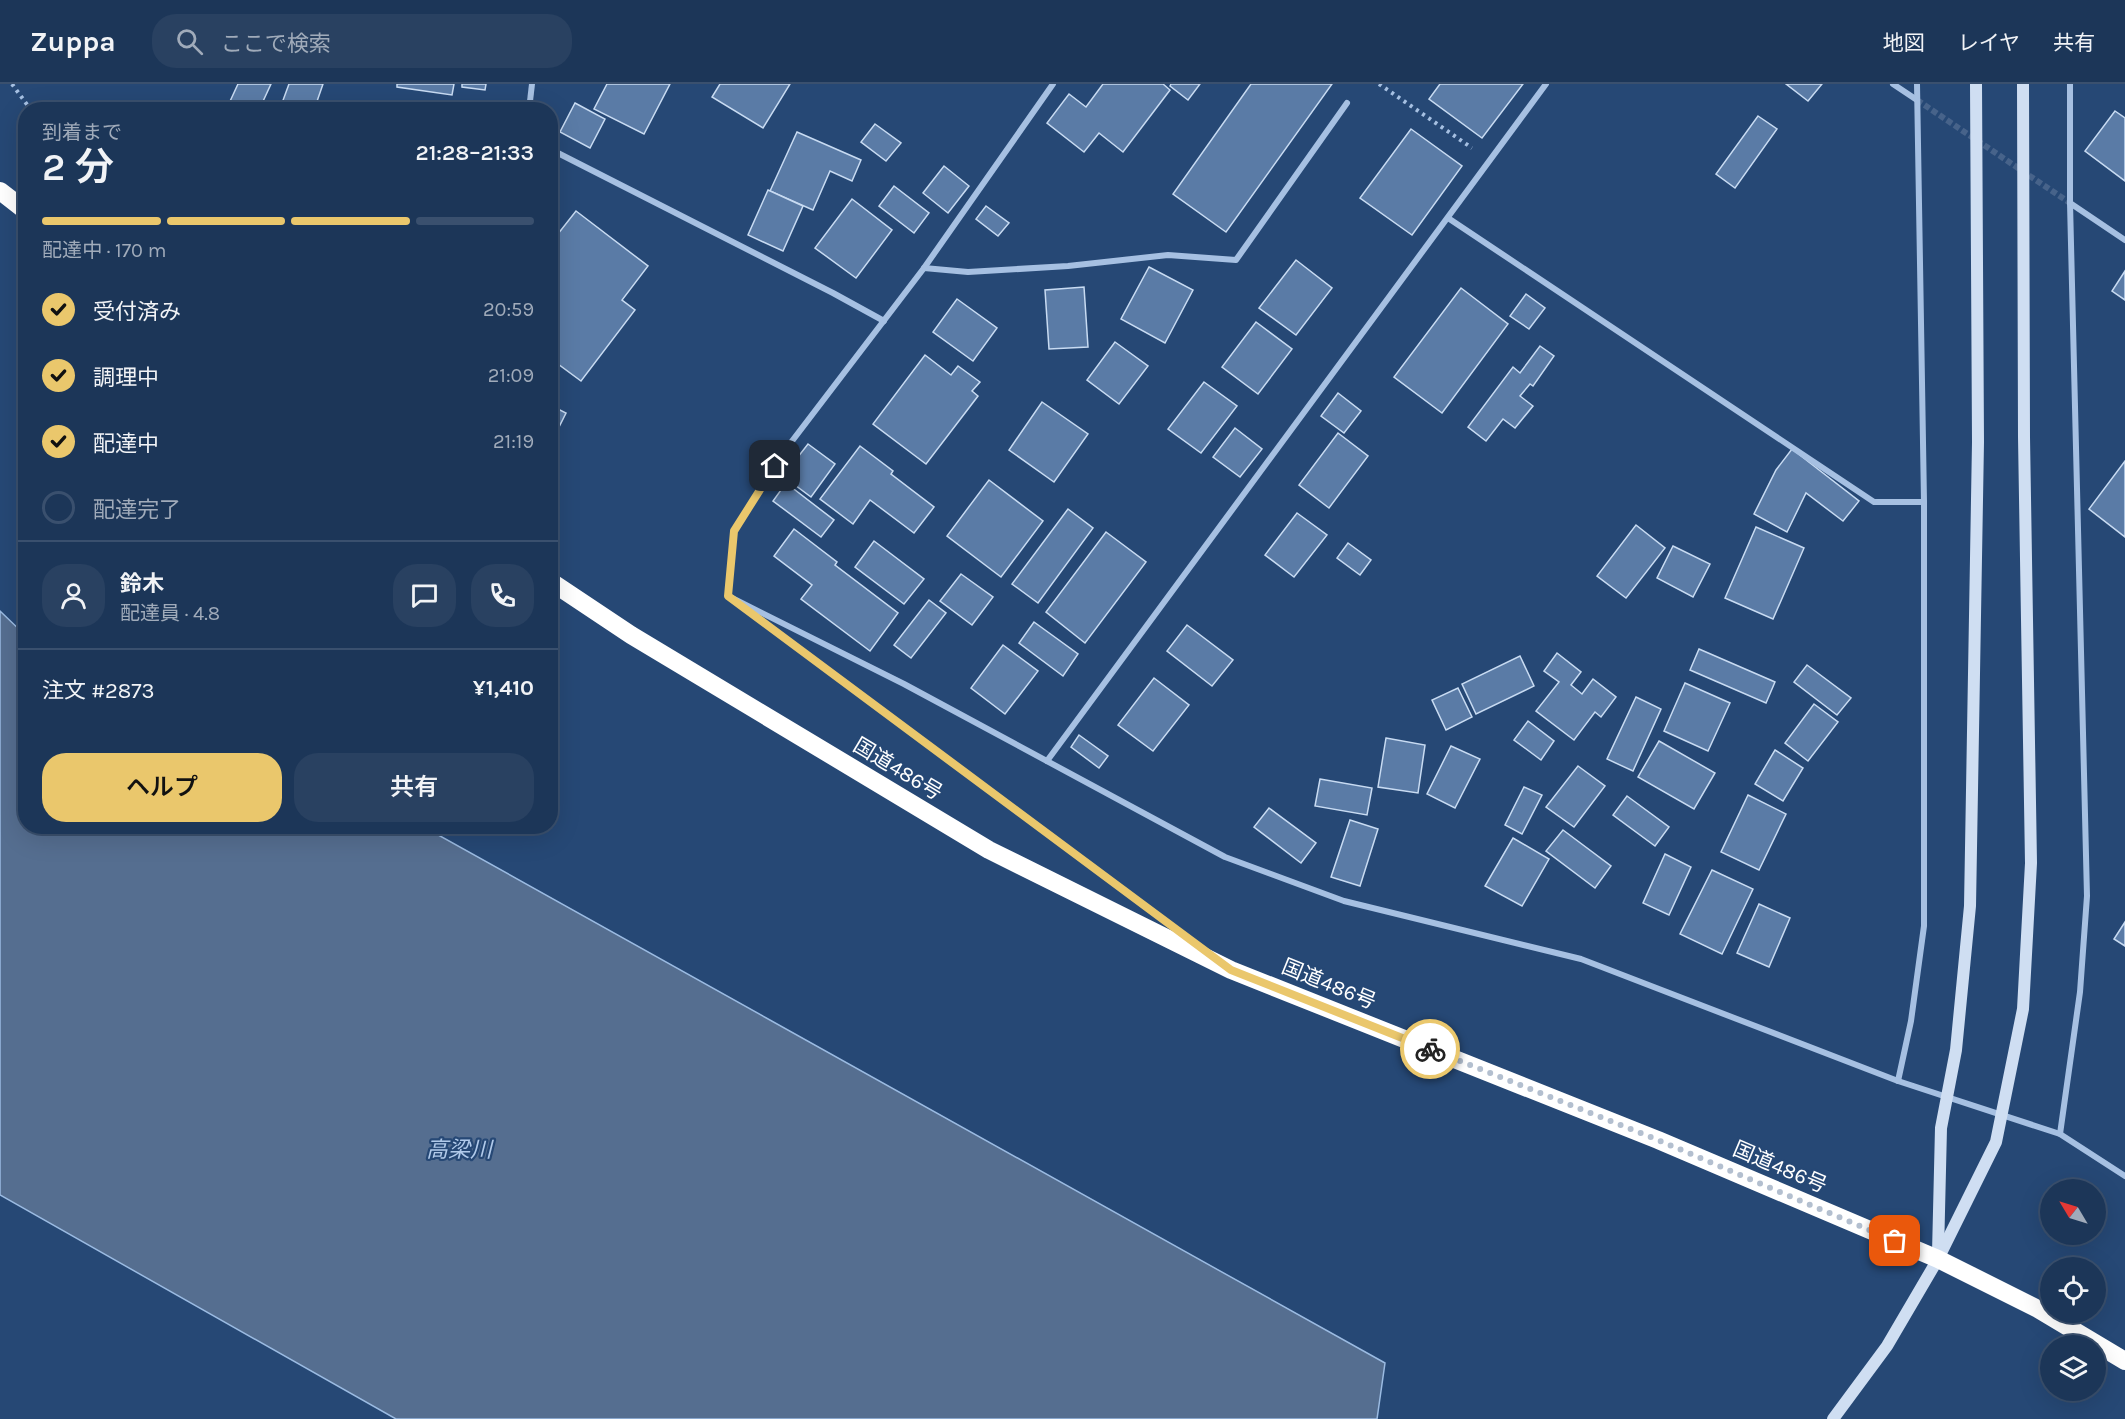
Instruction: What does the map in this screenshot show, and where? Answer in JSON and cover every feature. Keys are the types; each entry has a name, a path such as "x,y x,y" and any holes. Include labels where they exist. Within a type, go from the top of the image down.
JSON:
{"highway":[{"path":"0,191 18,206"},
{"name":"国道486号","path":"558,586 631,635 989,850 1231,970 1658,1140 1938,1259 2038,1309 2125,1361"}],"street":[{"path":"530,102 532,84"},
{"path":"728,596 734,531 786,449 924,268 1053,84"},
{"path":"1047,761 1546,84"},
{"path":"1893,84 1917,100"},
{"path":"1898,1081 1911,1021 1924,926 1924,502 1917,84"},
{"path":"1938,1259 1941,1128 1956,1050 1970,906 1978,442 1976,84"},
{"path":"1833,1419 1887,1346 1938,1259 1996,1142 2023,1009 2031,863 2024,437 2023,84"},
{"path":"2060,1134 2080,992 2087,896 2070,203 2070,84"},
{"path":"924,268 968,272 1068,266 1168,255 1236,260 1347,103"},
{"path":"558,153 884,321"},
{"path":"2070,203 2125,240"},
{"path":"1448,218 1874,502 1924,502"},
{"path":"728,596 904,684 1225,856 1344,901 1581,958 1898,1081 2060,1134 2125,1176"},
{"path":"728,596 1231,970"}],"path":[{"path":"12,84 24,102"},
{"path":"1379,84 1491,160"}],"water":[{"name":"高梁川","path":"0,611 18,628 18,834 437,834 1385,1363 1377,1419 396,1419 0,1195"}],"building":[{"path":"238,84 271,84 263,102 230,102"},
{"path":"289,84 323,84 317,102 282,102"},
{"path":"397,84 454,84 452,95 397,87"},
{"path":"462,84 486,84 485,90 462,87"},
{"path":"607,84 670,84 644,134 594,109"},
{"path":"720,84 790,84 763,128 712,97"},
{"path":"1103,84 1163,84 1170,90 1123,152 1099,133 1084,152 1047,123 1069,94 1086,107"},
{"path":"1171,84 1200,84 1188,100 1170,86"},
{"path":"1251,84 1332,84 1226,232 1173,194"},
{"path":"1440,84 1523,84 1482,138 1429,99"},
{"path":"1786,84 1822,84 1808,101"},
{"path":"575,103 605,119 590,148 560,132"},
{"path":"2115,111 2125,118 2125,181 2085,151"},
{"path":"1758,116 1777,129 1735,188 1716,174"},
{"path":"875,124 901,143 886,161 861,142"},
{"path":"1411,129 1462,166 1412,235 1360,198"},
{"path":"797,132 861,160 852,181 830,171 813,210 770,191"},
{"path":"944,166 969,186 948,213 923,193"},
{"path":"894,186 929,213 914,233 879,206"},
{"path":"768,190 803,206 783,251 748,235"},
{"path":"852,199 892,230 856,278 815,248"},
{"path":"986,206 1009,223 998,236 976,219"},
{"path":"576,211 648,266 622,300 635,310 581,381 558,364 558,234"},
{"path":"1296,260 1332,288 1296,335 1259,308"},
{"path":"1149,267 1193,290 1165,343 1121,319"},
{"path":"2125,271 2125,300 2112,291"},
{"path":"1084,287 1088,347 1049,349 1045,290"},
{"path":"1461,288 1508,324 1442,413 1394,377"},
{"path":"1526,294 1545,308 1529,329 1510,316"},
{"path":"957,299 997,328 973,361 933,332"},
{"path":"1256,322 1292,349 1258,394 1222,367"},
{"path":"1115,342 1148,366 1119,404 1087,380"},
{"path":"1540,346 1554,356 1533,386 1530,384 1520,396 1533,406 1515,428 1503,419 1486,441 1468,427 1513,367 1520,373"},
{"path":"925,355 951,375 958,366 980,382 972,391 978,396 926,464 873,424"},
{"path":"1204,382 1237,406 1201,453 1168,429"},
{"path":"1338,393 1361,411 1344,433 1321,416"},
{"path":"1042,402 1088,434 1054,482 1009,450"},
{"path":"558,409 566,413 558,429"},
{"path":"1235,428 1262,449 1240,477 1213,457"},
{"path":"1338,433 1368,456 1329,508 1299,485"},
{"path":"808,444 835,464 811,497 783,476"},
{"path":"860,446 893,471 891,474 934,507 914,533 870,500 853,524 820,499"},
{"path":"1792,449 1859,501 1843,521 1806,493 1787,532 1754,514 1776,470"},
{"path":"2125,461 2125,537 2089,509"},
{"path":"989,480 1043,521 1001,577 947,536"},
{"path":"786,483 834,520 821,537 773,501"},
{"path":"1068,509 1093,528 1038,603 1012,584"},
{"path":"1297,513 1327,535 1294,577 1265,555"},
{"path":"1636,525 1665,548 1626,598 1597,576"},
{"path":"1756,527 1804,548 1773,619 1725,598"},
{"path":"794,529 837,562 835,565 898,613 870,651 801,599 812,585 774,556"},
{"path":"1106,532 1146,562 1085,643 1046,612"},
{"path":"874,541 924,579 904,604 855,567"},
{"path":"1348,543 1371,560 1360,575 1337,558"},
{"path":"1673,546 1710,564 1693,597 1657,578"},
{"path":"961,574 993,597 972,625 940,601"},
{"path":"929,600 946,613 911,658 894,645"},
{"path":"1034,622 1078,654 1063,676 1019,643"},
{"path":"1187,625 1233,660 1212,686 1167,651"},
{"path":"1003,645 1038,671 1005,714 971,688"},
{"path":"1699,649 1775,682 1766,703 1690,670"},
{"path":"1557,653 1581,672 1571,685 1582,694 1593,679 1616,697 1601,717 1595,712 1574,740 1536,711 1559,682 1544,671"},
{"path":"1520,656 1534,686 1476,714 1462,684"},
{"path":"1807,665 1851,698 1837,715 1794,682"},
{"path":"1154,678 1189,705 1153,751 1118,725"},
{"path":"1685,683 1730,703 1708,751 1664,731"},
{"path":"1458,688 1472,717 1446,730 1432,700"},
{"path":"1636,697 1661,709 1633,771 1607,759"},
{"path":"1814,704 1838,722 1808,761 1785,743"},
{"path":"1528,721 1554,741 1541,760 1514,740"},
{"path":"1079,735 1108,756 1099,768 1071,747"},
{"path":"1386,738 1425,745 1418,793 1378,787"},
{"path":"1659,741 1715,773 1694,809 1638,777"},
{"path":"1451,746 1480,759 1455,808 1427,794"},
{"path":"1775,750 1803,768 1783,801 1755,784"},
{"path":"1578,766 1605,786 1574,827 1546,807"},
{"path":"1320,779 1372,788 1367,815 1315,806"},
{"path":"1524,787 1542,795 1522,834 1505,825"},
{"path":"1748,795 1786,814 1759,870 1721,852"},
{"path":"1627,796 1669,827 1655,846 1613,815"},
{"path":"1269,808 1316,843 1301,863 1254,827"},
{"path":"1350,820 1378,829 1360,886 1331,877"},
{"path":"1563,830 1611,866 1595,888 1546,851"},
{"path":"1513,838 1549,859 1522,906 1485,886"},
{"path":"1665,854 1691,867 1669,915 1643,903"},
{"path":"1712,870 1753,889 1722,954 1680,934"},
{"path":"1759,904 1790,918 1769,967 1737,953"},
{"path":"2125,922 2125,946 2114,939"}],"tunnel":[{"path":"1917,100 2070,203"}],"way so far":[{"path":"1430,1049 1658,1140 1895,1241"}],"route":[{"path":"775,466 734,531 728,596 1231,970 1430,1049"}]}
